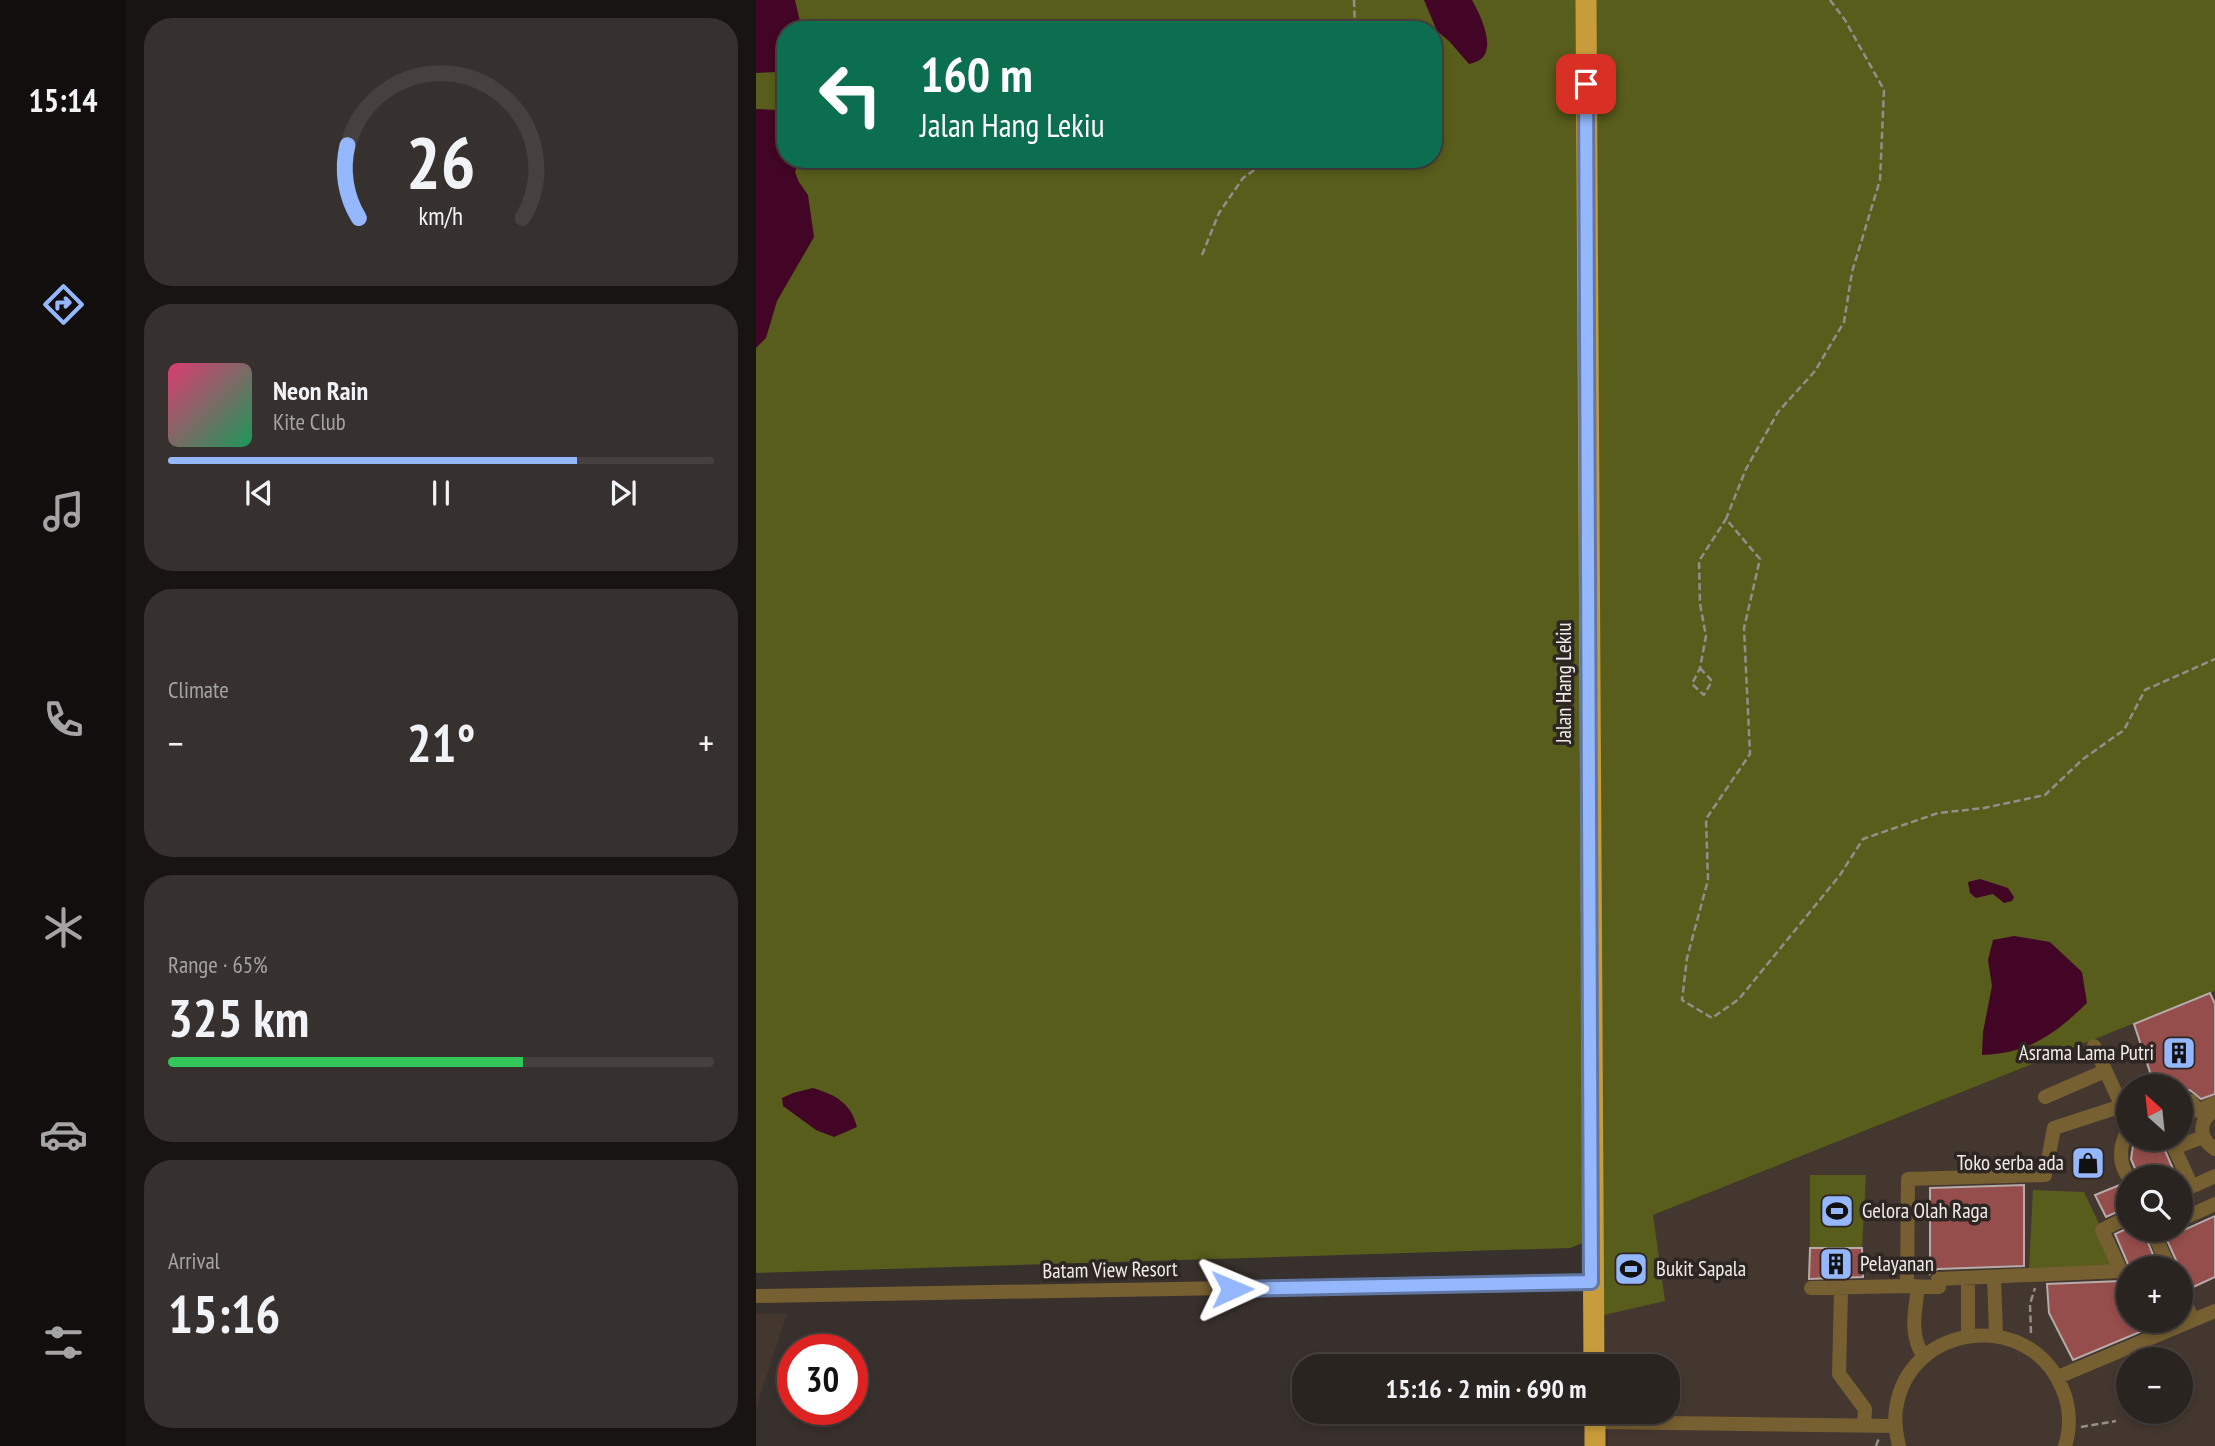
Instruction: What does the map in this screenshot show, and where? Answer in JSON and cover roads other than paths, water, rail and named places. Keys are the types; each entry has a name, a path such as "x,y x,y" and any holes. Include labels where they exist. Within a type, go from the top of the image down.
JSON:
{"highway":[{"name":"Jalan Hang Lekiu","path":"1586,0 1591,1282 1594,1354"},
{"path":"1595,1424 1595,1446"}],"street":[{"path":"2094,1046 2116,1094"},
{"path":"2045,1097 2105,1071"},
{"path":"2193,1104 2198,1111 2215,1102"},
{"path":"1924,1357 1915,1344 1908,1179 2045,1175 2054,1128 2116,1108"},
{"path":"2215,1111 2208,1115 2203,1123 2203,1137 2208,1145 2215,1149"},
{"path":"2193,1139 2203,1137"},
{"path":"2193,1186 2215,1177"},
{"path":"2193,1214 2215,1204"},
{"path":"1811,1288 1939,1287 1938,1279 2122,1271 2102,1230 2116,1223"},
{"path":"1994,1277 1996,1336"},
{"path":"1968,1278 1968,1336"},
{"name":"Batam View Resort","path":"756,1296 1591,1282"},
{"path":"1841,1292 1839,1374 1865,1409 1864,1425"},
{"path":"2193,1320 2215,1311"},
{"path":"2058,1377 2162,1333"},
{"path":"1899,1446 1895,1426 1896,1406 1911,1371 1940,1345 1968,1336 1996,1336 2024,1346 2046,1362 2058,1377 2066,1398 2066,1446"},
{"path":"1680,1420 1895,1426"}],"place":[{"name":"Asrama Lama Putri","path":"2179,1053"},
{"name":"Toko serba ada","path":"2088,1163"},
{"name":"Gelora Olah Raga","path":"1837,1211"},
{"name":"Pelayanan","path":"1836,1264"},
{"name":"Bukit Sapala","path":"1631,1269"}]}
